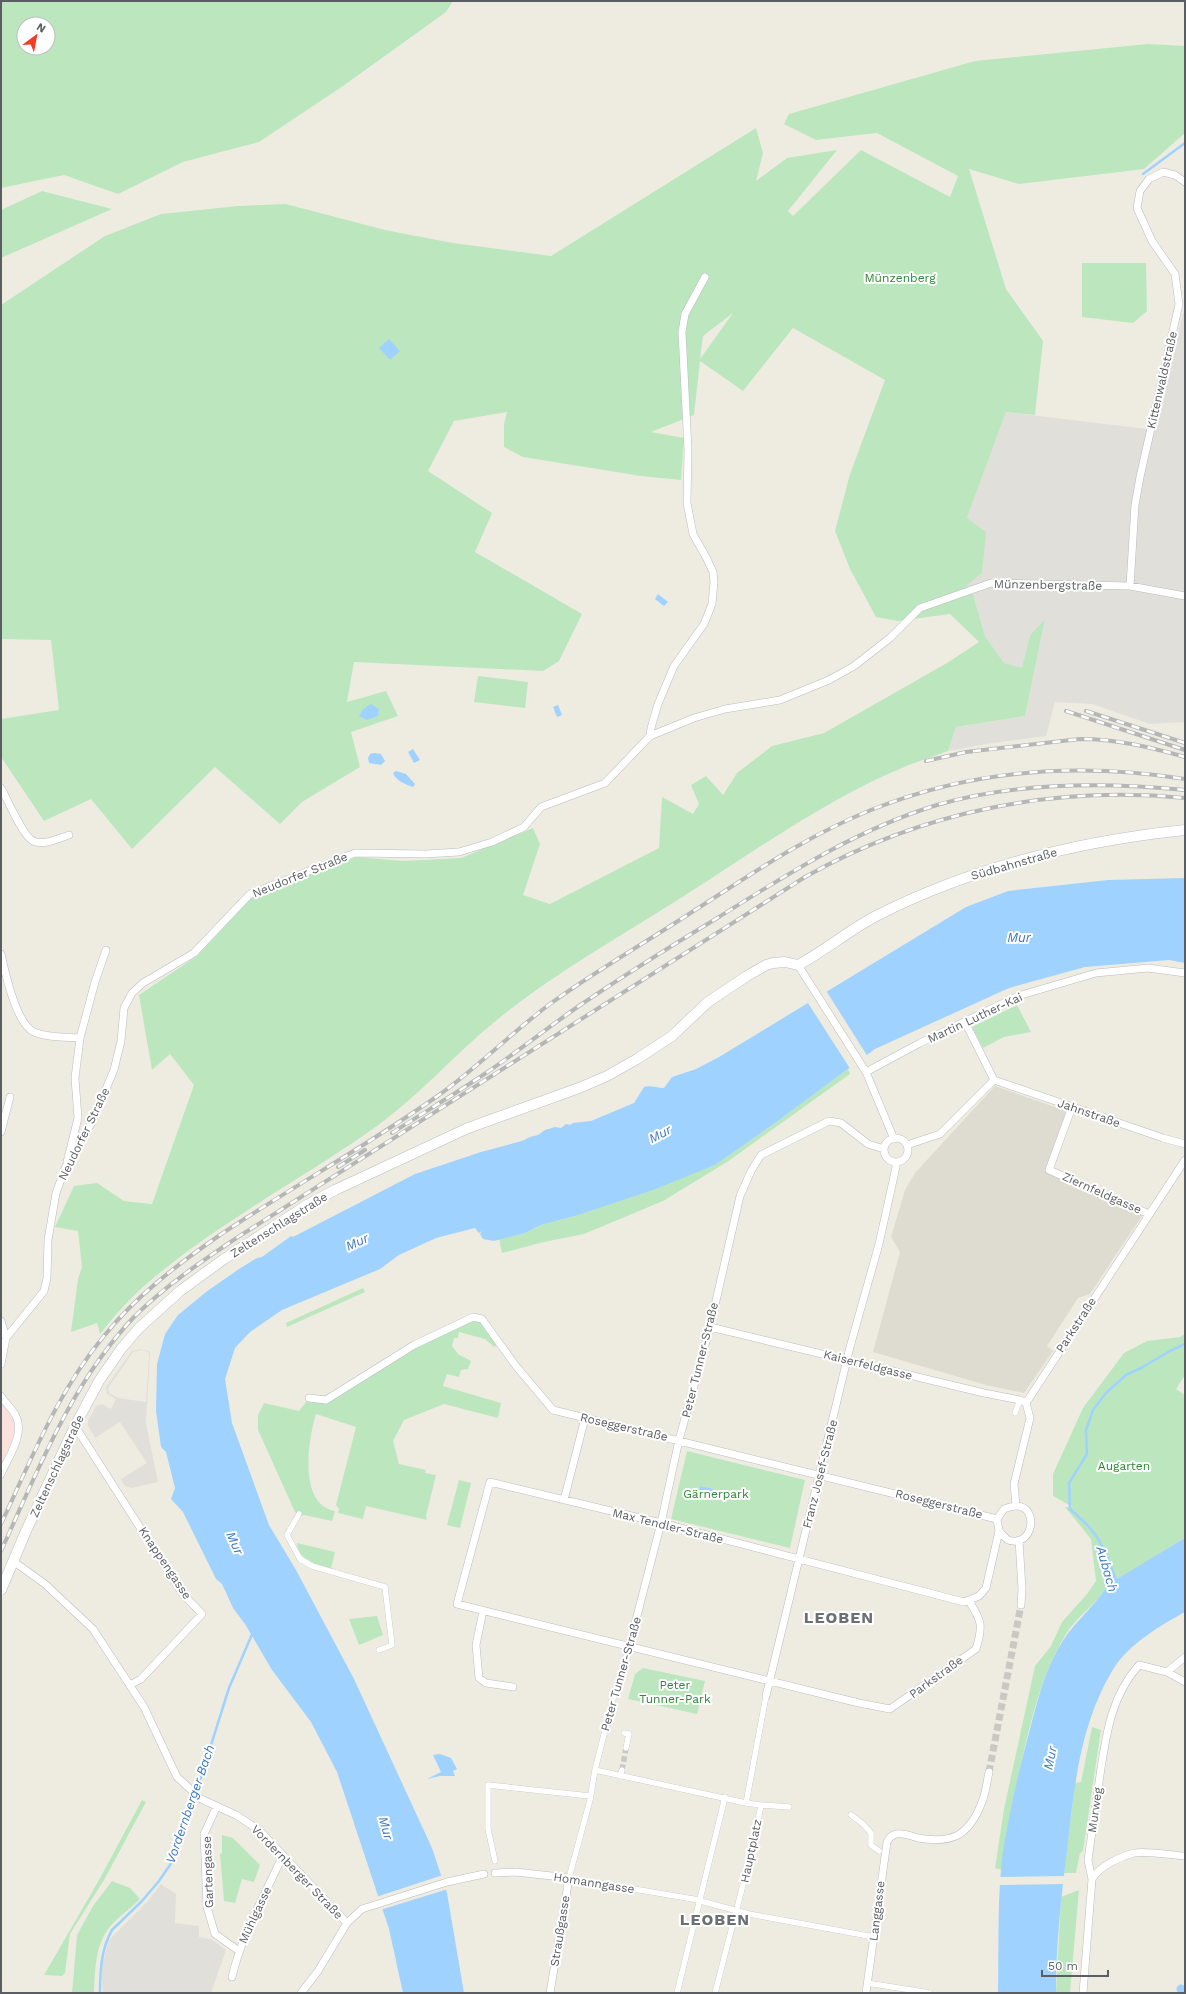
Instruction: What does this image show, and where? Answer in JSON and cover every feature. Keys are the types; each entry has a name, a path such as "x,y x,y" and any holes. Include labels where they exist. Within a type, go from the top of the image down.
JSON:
{"main road":[{"name":"Südbahnstraße","path":"798,965 853,929 938,888 1018,861 1133,835 1185,830"},
{"name":"Zeltenschlagstraße","path":"1,1590 75,1426 99,1381 121,1349 139,1328 180,1291 307,1205 362,1176 468,1128 579,1088 607,1076 637,1059 672,1036 716,995 766,965 784,962 798,965"}],"street":[{"name":"Kittenwaldstraße","path":"1130,586 1135,505 1179,304 1175,274 1152,241 1138,208 1138,202 1140,191 1149,180 1163,172 1175,175 1185,182"},
{"path":"650,736 658,704 674,666 704,624 712,604 714,582 713,572 693,534 687,503 687,421 682,332 685,314 705,277"},
{"name":"Münzenbergstraße","path":"650,736 694,718 725,709 780,700 829,680 854,666 890,638 920,608 991,583 1130,586 1185,596"},
{"name":"Neudorfer Straße","path":"6,1338 44,1291 47,1278 48,1240 56,1193 66,1166 92,1122 114,1070 121,1041 124,1008 132,993 143,983 194,953 250,894 355,853 425,854 459,852 492,842 524,827 541,807 605,783 650,736"},
{"path":"1,788 27,835 34,841 48,842 69,835"},
{"path":"66,1166 69,1146 78,1118 76,1078 80,1038 95,982 106,950"},
{"path":"1,954 10,992 24,1024 32,1031 42,1035 80,1038"},
{"path":"798,965 866,1072 894,1138"},
{"name":"Martin Luther-Kai","path":"866,1072 1011,998 1096,973 1148,968 1185,973"},
{"path":"906,1145 940,1134 994,1080 965,1022"},
{"name":"Jahnstraße","path":"994,1080 1163,1138 1185,1144"},
{"path":"1,1132 10,1097"},
{"name":"Ziernfeldgasse","path":"1072,1107 1049,1170 1149,1214"},
{"name":"Peter Tunner-Straße","path":"595,1770 661,1523 679,1440 710,1327 740,1196 756,1161 762,1155 821,1123 835,1121 841,1122 868,1144 884,1149"},
{"path":"894,1138 902,1140 906,1145 907,1155 900,1161 896,1162 887,1158 884,1149 887,1143 894,1138"},
{"name":"Parkstraße","path":"1023,1402 1185,1160"},
{"name":"Franz Josef-Straße","path":"749,1788 766,1696 819,1474 879,1244 896,1162"},
{"name":"Roseggerstraße","path":"310,1398 326,1400 414,1345 472,1317 482,1319 549,1407 558,1412 819,1474 997,1519"},
{"path":"1,1321 6,1338 1,1364"},
{"name":"Kaiserfeldgasse","path":"710,1327 1023,1402"},
{"path":"503,1348 510,1342"},
{"path":"1,1396 17,1417 19,1430 13,1449 1,1474"},
{"path":"1015,1413 1023,1402"},
{"path":"1016,1506 1014,1484 1030,1418 1023,1402"},
{"path":"564,1500 585,1418"},
{"name":"Knappengasse","path":"75,1426 182,1593 202,1614 141,1679 130,1685"},
{"name":"Max Tendler-Straße","path":"457,1604 490,1482 661,1523 964,1602 969,1601"},
{"path":"969,1601 981,1595 986,1588 999,1532 997,1519 1004,1509 1016,1506 1029,1513 1032,1525 1027,1535 1019,1540 1008,1540 999,1532"},
{"path":"299,1514 287,1535 300,1559 322,1569 386,1587 392,1645 379,1650"},
{"path":"1019,1540 1022,1581 1021,1605"},
{"name":"Vordernberger Straße","path":"13,1561 45,1584 93,1629 144,1707 177,1777 188,1789 201,1799 247,1821 283,1855 347,1923"},
{"name":"Parkstraße","path":"457,1604 859,1704 890,1709 976,1649 981,1623 969,1601"},
{"path":"483,1611 476,1645 479,1678 486,1683 513,1687"},
{"path":"1167,1672 1185,1657"},
{"name":"Murweg","path":"1083,1993 1092,1879 1088,1860 1106,1733 1112,1712 1128,1677 1139,1665 1167,1672 1185,1682"},
{"path":"624,1733 629,1734 626,1748"},
{"name":"Hauptplatz","path":"595,1770 621,1773 746,1803 761,1805 737,1910 715,1993"},
{"name":"Straußgasse","path":"550,1993 569,1878 590,1798 595,1770"},
{"name":"Langgasse","path":"866,1993 887,1842 890,1837 896,1834 936,1841 949,1839 964,1830 973,1820 983,1801 989,1772"},
{"path":"494,1861 488,1829 488,1785 590,1798"},
{"name":"Hauptplatz","path":"746,1803 749,1788"},
{"path":"677,1993 695,1900 723,1797"},
{"path":"761,1805 789,1807"},
{"name":"Gartengasse","path":"217,1806 204,1834 207,1907 215,1934 239,1951"},
{"path":"851,1815 863,1824 871,1833 871,1845 879,1851"},
{"path":"1092,1879 1097,1871 1103,1866 1135,1853 1185,1856"},
{"name":"Mühlgasse","path":"232,1976 239,1951 283,1855"},
{"name":"Homanngasse","path":"495,1873 516,1872 569,1878 695,1900"},
{"path":"301,1993 318,1971 347,1923 362,1909 447,1882 484,1874"},
{"path":"695,1900 744,1912 874,1937"},
{"path":"867,1983 930,1993"}],"shaded area":[{"path":"1183,313 1185,313 1185,722 1150,724 1092,704 1055,702 1046,736 948,751 956,727 1025,716 1045,619 1030,635 1022,669 1004,663 985,636 973,594 966,585 967,518 1006,412 1155,430"},
{"path":"995,1086 1066,1111 1046,1171 1143,1214 1090,1294 1078,1298 1047,1346 1053,1351 1024,1393 986,1385 873,1352 900,1252 891,1237 905,1190 915,1173"},
{"path":"141,1349 149,1351 150,1354 146,1423 158,1482 131,1488 125,1486 110,1461 121,1479 147,1463 120,1422 95,1438 88,1426 88,1421 96,1406 102,1404 111,1409 116,1399 107,1394 106,1387 132,1351","holes":["142,1350 148,1352 149,1356 146,1402 118,1398 109,1393 108,1388 133,1352"]},
{"path":"1,1402 12,1415 17,1429 1,1464"},
{"path":"161,1884 176,1894 175,1923 199,1926 199,1937 211,1939 226,1950 211,1993 103,1993 101,1968 109,1940 147,1902"}],"green space":[{"path":"1,1 453,1 446,12 343,86 259,142 183,162 118,194 64,175 1,188"},
{"name":"Münzenberg","path":"1148,44 1185,46 1185,133 1144,169 1019,184 969,169 1006,289 1043,341 1035,415 1006,412 967,518 986,532 982,573 967,585 973,594 985,636 1004,663 1022,668 1030,635 1045,619 1025,716 956,727 948,751 879,778 819,810 585,957 498,1019 409,1101 377,1126 233,1220 177,1259 136,1293 100,1334 97,1323 71,1332 78,1279 82,1267 78,1231 55,1227 74,1186 97,1183 124,1201 152,1204 194,1085 170,1054 152,1070 139,995 197,956 252,897 357,857 403,861 461,858 533,828 540,844 523,895 550,904 659,848 662,797 693,814 699,804 691,785 706,776 723,795 737,773 772,746 824,733 947,663 979,642 950,614 898,621 876,617 850,569 835,531 850,474 885,380 793,328 743,391 700,361 694,415 651,432 684,438 681,480 641,476 523,457 504,447 504,424 507,412 454,421 428,471 492,513 475,552 582,614 559,661 543,671 354,662 347,702 386,691 398,716 351,732 360,767 302,802 280,824 215,767 132,849 91,799 44,821 1,757 1,719 59,710 51,640 1,639 1,305 105,236 161,214 238,206 286,204 385,230 453,243 551,256 756,128 763,153 756,181 787,158 837,150 788,211 793,216 861,150 950,197 958,176 877,133 816,140 784,124 789,114 975,61","holes":["733,313 700,359 703,336"]},
{"path":"42,191 112,209 1,258 1,210"},
{"path":"1082,263 1146,263 1147,311 1133,323 1082,317"},
{"path":"478,676 528,682 525,708 474,702"},
{"path":"1017,1005 1031,1032 1004,1037 983,1048 972,1027"},
{"path":"848,1069 850,1074 727,1162 663,1201 584,1234 544,1242 502,1253 499,1239 525,1233 541,1225 575,1216 715,1165"},
{"path":"363,1288 365,1292 287,1327 286,1323"},
{"path":"473,1317 482,1319 499,1343 494,1347 485,1339 459,1332 458,1338 454,1338 452,1346 458,1354 471,1361 468,1369 461,1370 459,1377 447,1374 443,1386 501,1403 498,1418 444,1404 404,1420 393,1441 399,1464 426,1470 425,1473 436,1475 426,1516 427,1520 366,1506 363,1519 338,1513 339,1509 336,1505 356,1427 316,1414 310,1439 309,1470 311,1484 315,1497 323,1506 335,1511 332,1521 304,1515 301,1516 295,1512 258,1430 258,1415 264,1403 299,1411 309,1398 326,1400 380,1366"},
{"name":"Augarten","path":"1185,1334 1185,1375 1176,1389 1185,1395 1185,1538 1117,1580 1107,1552 1102,1555 1108,1585 1066,1634 1048,1670 1029,1729 1006,1839 1002,1870 995,1868 1004,1809 1035,1666 1051,1646 1062,1622 1087,1594 1096,1581 1091,1539 1065,1507 1073,1507 1053,1496 1053,1474 1083,1408 1124,1353 1147,1341 1180,1337"},
{"name":"Gärnerpark","path":"687,1451 805,1480 790,1548 671,1519"},
{"path":"459,1480 471,1483 460,1528 447,1525"},
{"path":"297,1543 335,1552 331,1569 305,1558 298,1549"},
{"path":"377,1616 383,1635 359,1645 349,1619"},
{"name":"Peter Tunner-Park","path":"643,1668 705,1681 697,1714 628,1699 635,1674"},
{"path":"1092,1727 1101,1730 1083,1851 1080,1853 1076,1873 1064,1873 1075,1783 1081,1782"},
{"path":"142,1800 146,1802 104,1880 70,1934 65,1973 62,1976 44,1975 99,1880"},
{"path":"222,1835 233,1838 260,1865 254,1882 242,1879 235,1903 224,1901 220,1854 222,1853"},
{"path":"112,1881 130,1888 140,1899 119,1917 108,1929 100,1944 96,1960 94,1993 72,1993 77,1935 93,1906"},
{"path":"1079,1890 1070,1993 1056,1993 1061,1897"}],"water":[{"path":"389,339 400,351 390,360 379,348"},
{"path":"658,594 668,602 664,606 655,599"},
{"path":"371,704 379,709 378,716 367,720 359,716 363,709"},
{"path":"558,705 562,715 557,717 553,707"},
{"path":"413,749 420,760 414,763 408,752"},
{"path":"370,754 381,754 385,761 381,765 369,763 368,758"},
{"path":"396,771 406,774 415,784 413,787 398,780 393,773"},
{"path":"1185,878 1185,963 1169,960 1085,967 1009,988 875,1049 771,1126 715,1165 653,1190 575,1216 541,1225 525,1233 494,1241 483,1239 480,1234 482,1231 479,1233 475,1228 436,1238 399,1255 380,1269 282,1310 250,1332 235,1348 225,1379 232,1423 269,1525 296,1570 354,1679 432,1848 447,1893 464,1993 403,1993 389,1929 337,1772 311,1722 272,1670 245,1624 233,1608 222,1584 216,1579 183,1512 171,1499 175,1488 166,1452 161,1447 156,1411 157,1364 165,1334 178,1315 206,1292 239,1269 257,1258 262,1257 291,1236 293,1237 415,1174 481,1152 522,1141 538,1135 545,1130 555,1127 561,1128 566,1124 570,1125 573,1123 591,1121 634,1103 644,1087 649,1086 664,1088 672,1077 696,1069 719,1057 966,907 1008,891 1108,880"},
{"path":"700,1486 713,1489 711,1499 698,1496"},
{"name":"Mur","path":"1185,1538 1185,1612 1146,1636 1120,1659 1103,1689 1093,1711 1086,1733 1076,1780 1063,1886 1058,1939 1056,1993 998,1993 999,1904 1003,1851 1022,1759 1038,1698 1049,1668 1063,1640 1096,1602 1108,1585 1102,1555 1103,1549 1107,1552 1117,1579"},
{"path":"440,1754 451,1758 457,1769 453,1771 455,1776 440,1776 427,1779 441,1772 433,1755"},
{"path":"1179,1985 1183,1985 1185,1989 1183,1993 1179,1993 1177,1991 1177,1987"}],"pier":[{"path":"825,989 868,1057 851,1070 806,1000"},
{"path":"443,1875 448,1889 380,1910 376,1897"},
{"path":"1066,1876 1065,1884 999,1885 999,1877"}],"waterway":[{"path":"1143,174 1185,143"},
{"name":"Aubach","path":"1105,1553 1095,1534 1070,1509 1069,1483 1087,1454 1086,1430 1093,1410 1106,1393 1126,1375 1185,1344"},
{"name":"Vordernberger Bach","path":"100,1993 103,1953 108,1937 112,1930 142,1901 159,1881 172,1862 184,1831 229,1688 253,1632"}],"tunnel":[{"path":"989,1772 1021,1605"},
{"path":"622,1770 626,1748"}],"railway":[{"path":"1066,711 1185,750"},
{"path":"1086,711 1185,743"},
{"path":"926,761 966,752 1080,739 1107,740 1133,744 1185,757"},
{"path":"1,1524 46,1427 73,1380 88,1357 116,1321 158,1281 220,1235 385,1131 439,1095 536,1015 567,992 777,858 847,820 909,796 948,785 1026,773 1065,771 1105,771 1185,779"},
{"path":"392,1133 486,1073 611,984 771,884 852,839 879,826 937,805 967,797 1029,788 1092,785 1154,787 1185,790"},
{"path":"1,1551 58,1428 74,1398 112,1342 134,1317 171,1284 238,1237 805,877 849,854 894,835 941,820 989,808 1038,800 1087,796 1136,795 1185,798"},
{"path":"338,1167 365,1150"}],"district":[{"name":"LEOBEN","path":"839,1617"},
{"name":"LEOBEN","path":"715,1919"}]}
